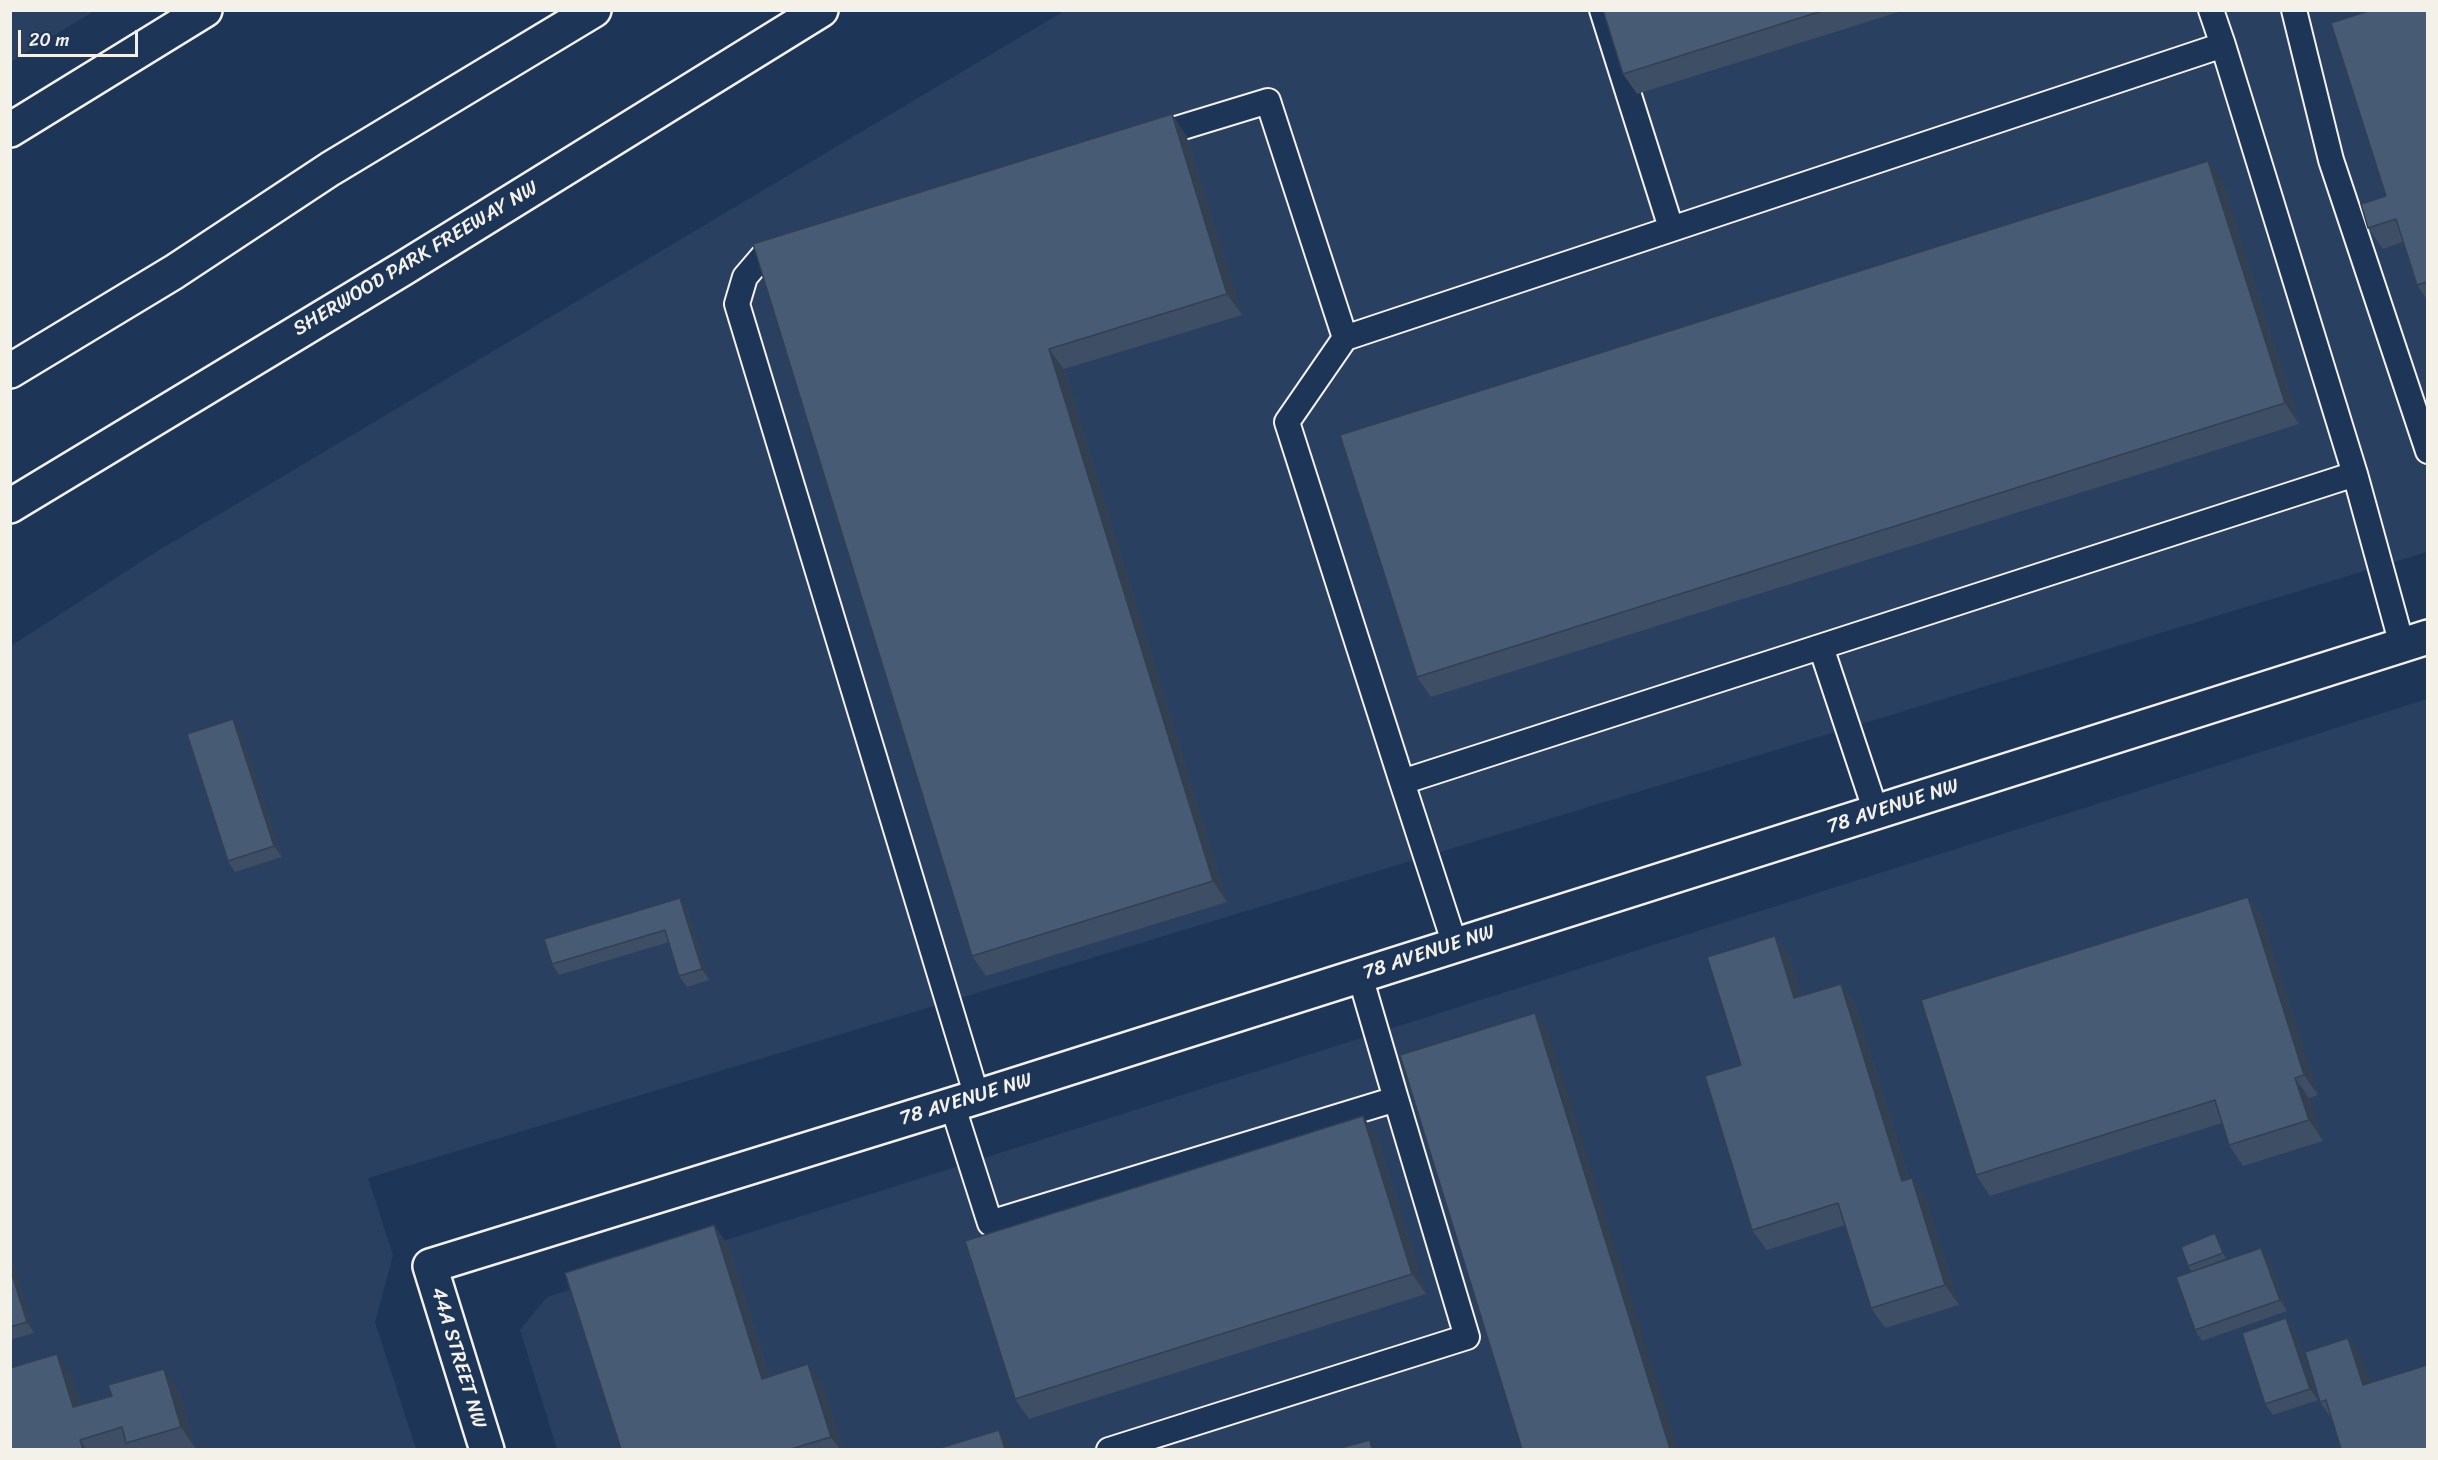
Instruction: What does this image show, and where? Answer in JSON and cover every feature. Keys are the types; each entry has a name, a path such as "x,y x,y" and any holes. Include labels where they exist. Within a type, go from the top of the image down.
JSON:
{"main road":[{"path":"10,129 205,10"},
{"path":"10,371 174,272 330,169 594,10"},
{"name":"SHERWOOD PARK FREEWAY NW","path":"10,506 404,268 821,10"},
{"name":"78 AVENUE NW","path":"430,1266 965,1101 2415,641"},
{"name":"44A STREET NW","path":"430,1266 487,1449"}],"lane":[{"path":"1602,10 1671,228"},
{"path":"2211,10 2355,474 2415,641"},
{"path":"2294,10 2331,160 2424,427 2427,452"},
{"path":"1455,945 1287,422 1345,338 2223,45"},
{"path":"1133,142 1268,101 1345,338"},
{"path":"805,243 763,255 745,277 737,304 965,1101 990,1223 1396,1099"},
{"path":"1402,782 2355,474"},
{"path":"1821,647 1876,812"},
{"path":"1109,1449 1467,1337 1360,976"}],"shaded area":[{"path":"11,10 94,10 94,11 11,62"},
{"path":"1064,11 2427,11 2427,552 368,1178 393,1255 375,1322 416,1449 11,1450 11,646 156,552"},
{"path":"2427,699 2427,1449 557,1449 520,1330 547,1297"}],"building":[{"path":"1603,10 1825,10 1623,74"},
{"path":"2371,10 2427,10 2427,282 2417,285 2396,219 2368,228 2361,204 2386,196 2331,23"},
{"path":"1172,114 1227,294 1049,349 1213,881 972,956 753,244"},
{"path":"2208,161 2285,403 1417,677 1340,435"},
{"path":"233,719 274,846 228,861 187,734"},
{"path":"2248,897 2304,1075 2295,1078 2309,1120 2229,1145 2215,1100 1976,1175 1921,1000"},
{"path":"680,898 702,969 679,976 665,930 552,964 544,939"},
{"path":"1775,936 1794,998 1841,984 1902,1181 1912,1178 1945,1285 1871,1308 1838,1203 1752,1230 1705,1076 1741,1065 1707,957"},
{"path":"1535,1013 1670,1449 1522,1449 1400,1055"},
{"path":"1363,1116 1412,1274 1015,1399 965,1241"},
{"path":"714,1225 762,1379 808,1364 831,1437 791,1449 621,1449 565,1273"},
{"path":"2215,1233 2223,1253 2188,1266 2181,1247"},
{"path":"2261,1248 2280,1300 2195,1330 2176,1277"},
{"path":"10,1268 27,1322 10,1327"},
{"path":"2286,1318 2310,1389 2265,1404 2242,1333"},
{"path":"2348,1338 2363,1385 2427,1365 2427,1449 2341,1449 2326,1400 2320,1402 2305,1352"},
{"path":"57,1354 73,1407 112,1396 108,1385 164,1369 181,1427 126,1443 122,1427 80,1440 83,1449 10,1449 10,1368"},
{"path":"999,1430 1005,1449 937,1449"},
{"path":"1370,1440 1372,1449 1337,1449"}]}
